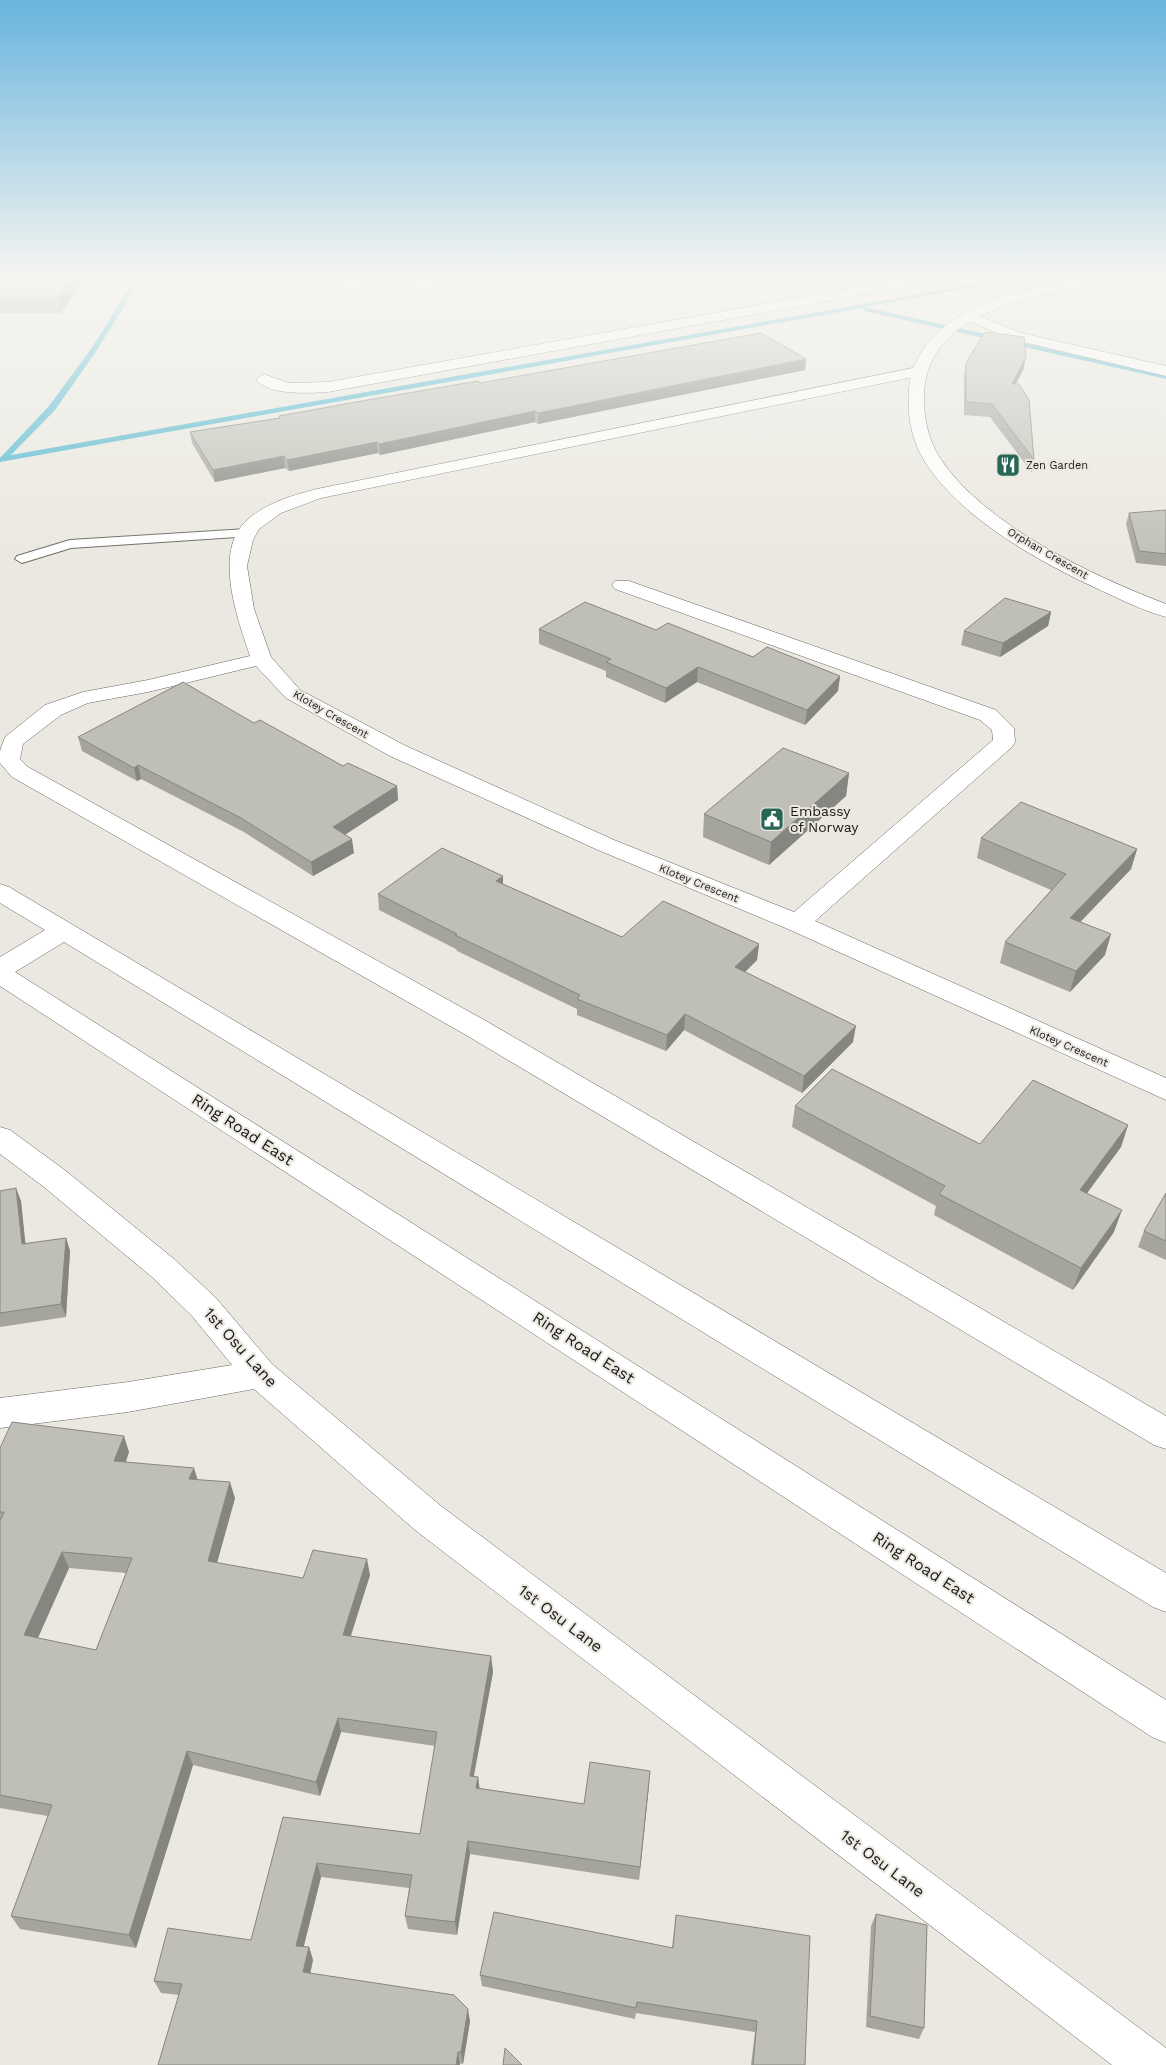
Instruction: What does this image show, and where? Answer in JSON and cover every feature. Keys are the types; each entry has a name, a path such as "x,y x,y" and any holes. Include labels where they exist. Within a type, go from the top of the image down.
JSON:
{"street":[{"path":"264,379 279,387 299,389 328,387 403,373"},
{"path":"247,533 251,526 275,509 317,494 911,373"},
{"name":"Orphan Crescent","path":"918,373 915,402 919,428 933,461 967,499 1015,536 1138,600 1166,611"},
{"name":"Klotey Crescent","path":"247,533 238,566 244,609 261,660 293,694 398,751 606,845 797,923 1166,1090"},
{"path":"622,585 988,714 1003,728 1004,742 797,923"},
{"path":"261,660 148,686 82,698 53,710 13,742 8,760 20,772 476,1028 1166,1434"},
{"path":"0,892 1166,1594"},
{"path":"0,969 63,931"},
{"name":"Ring Road East","path":"0,974 1166,1723"},
{"name":"1st Osu Lane","path":"0,1138 55,1179 163,1268 204,1307 260,1374 428,1518 1150,2065"},
{"path":"0,1413 128,1397 260,1374"}],"lane":[{"path":"22,559 70,544 247,533"}],"building":[{"path":"534,373 735,373 538,413 535,411 379,444 377,442 287,460 284,456 213,470 190,432 280,418 279,416 478,381 480,383"},
{"path":"966,373 1018,373 1012,384 1019,384 1029,400 1034,460 992,404 966,402"},
{"path":"1166,510 1166,554 1139,551 1129,513"},
{"path":"1005,598 1051,612 1003,643 964,631"},
{"path":"585,602 656,630 668,623 753,657 767,647 840,676 807,710 698,667 666,688 606,662 611,659 539,629"},
{"path":"183,682 254,723 260,720 343,766 348,763 397,786 333,827 352,839 311,862 241,818 138,765 134,768 78,737"},
{"path":"783,748 849,773 771,842 704,814"},
{"path":"1021,802 1137,849 1070,918 1111,934 1076,971 1005,942 1066,874 981,838"},
{"path":"442,848 503,876 496,881 622,937 663,901 759,944 735,967 856,1026 804,1076 685,1014 667,1035 577,999 580,995 455,935 457,934 378,894"},
{"path":"832,1069 980,1144 1033,1080 1128,1125 1080,1190 1122,1210 1081,1268 939,1194 945,1186 795,1106"},
{"path":"16,1188 22,1244 66,1238 61,1304 0,1313 0,1191"},
{"path":"1166,1193 1166,1241 1144,1231"},
{"path":"12,1422 124,1436 114,1461 194,1468 189,1479 230,1482 208,1561 303,1578 313,1550 367,1559 343,1635 491,1656 470,1776 478,1777 476,1788 584,1804 590,1762 650,1771 640,1867 468,1841 455,1922 405,1916 412,1875 317,1863 296,1946 309,1947 303,1972 454,1995 468,2009 461,2052 458,2052 456,2065 158,2065 182,1984 154,1981 168,1928 251,1940 283,1817 420,1834 437,1732 338,1718 316,1782 187,1751 129,1935 11,1916 52,1805 0,1795 0,1521 4,1512 0,1512 0,1448","holes":["62,1552 132,1558 96,1650 24,1635"]},
{"path":"494,1912 673,1948 676,1915 810,1936 805,2065 753,2065 757,2021 637,2002 636,2008 480,1975"},
{"path":"876,1914 927,1925 924,2028 870,2016"},
{"path":"505,2048 522,2065 503,2065"}],"waterway":[{"path":"2,460 52,408 77,373"},
{"path":"3,459 484,373"},
{"path":"1150,373 1166,377"}],"place":[{"name":"Zen Garden","path":"1008,465"},
{"name":"Embassy of Norway","path":"772,819"}]}
